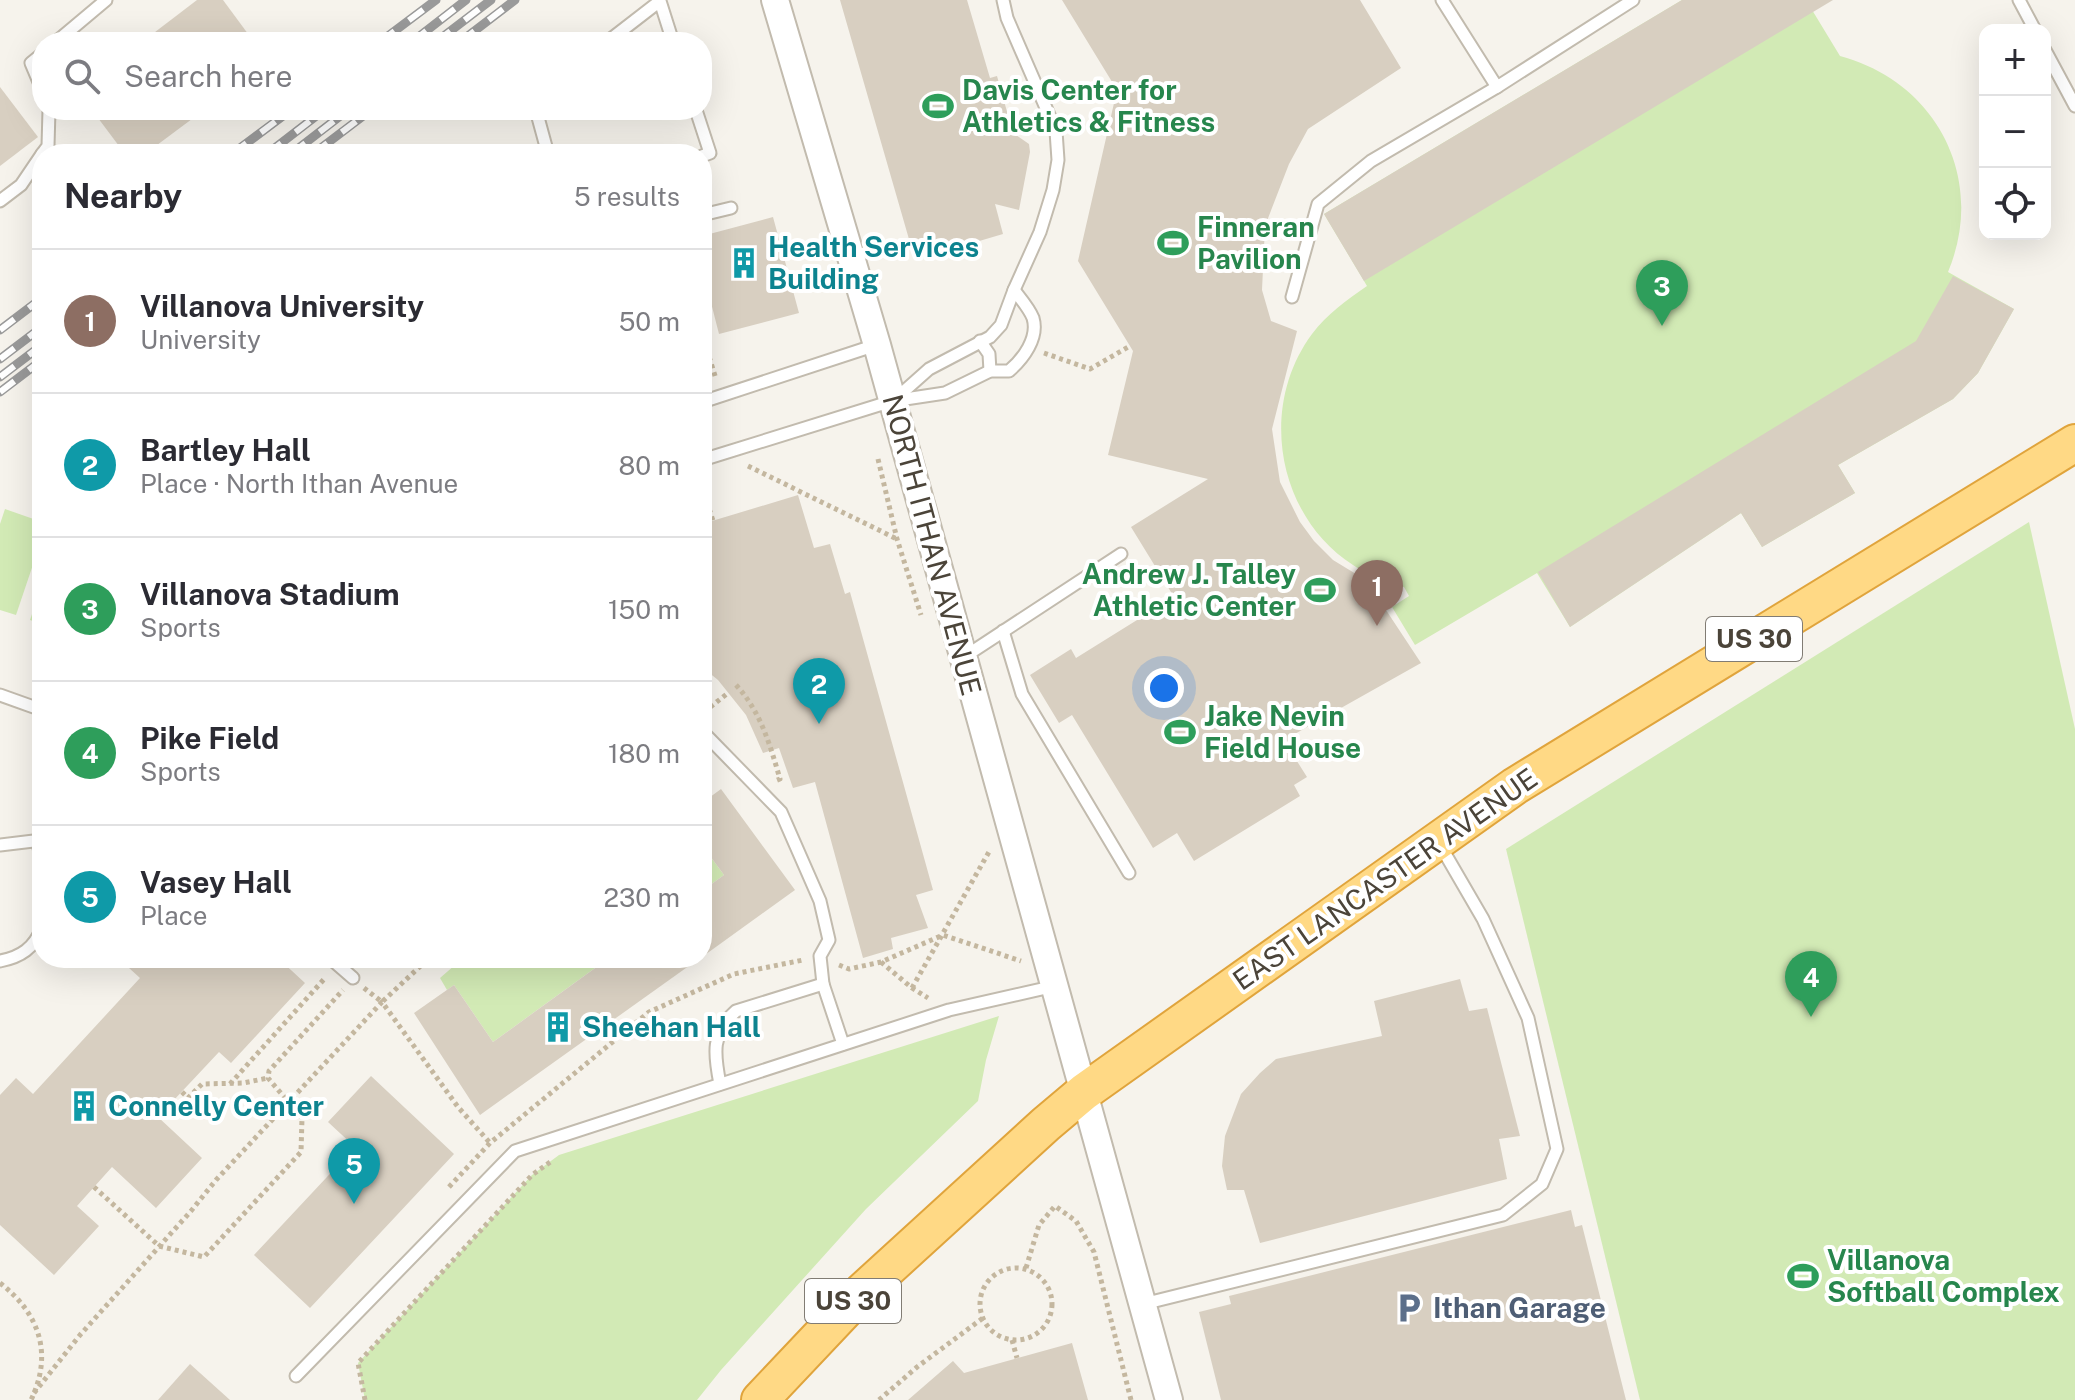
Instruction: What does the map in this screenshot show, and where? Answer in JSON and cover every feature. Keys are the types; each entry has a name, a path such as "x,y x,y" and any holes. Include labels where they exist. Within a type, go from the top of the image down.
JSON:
{"highway":[{"name":"EAST LANCASTER AVENUE","path":"760,1400 863,1291 1084,1092 1515,786 2075,443"}],"street":[{"name":"NORTH ITHAN AVENUE","path":"775,0 877,345 1169,1400"}],"lane":[{"path":"68,32 106,0"},
{"path":"892,401 929,369 990,337 1001,325 1040,232 1053,190 1058,160 1056,131 1007,18 1003,0"},
{"path":"1442,0 1497,87"},
{"path":"1292,297 1318,204 1371,161 1497,87 1633,0"},
{"path":"2019,0 2032,24"},
{"path":"620,32 660,1 670,32"},
{"path":"2051,61 2075,106"},
{"path":"48,144 49,120"},
{"path":"539,120 545,144"},
{"path":"699,120 707,144"},
{"path":"0,201 21,185 32,169"},
{"path":"712,213 731,208"},
{"path":"712,457 892,401 945,393 990,371 1009,371 1020,362 1033,335 1035,322 1014,290"},
{"path":"980,341 989,354 990,371"},
{"path":"712,399 877,345"},
{"path":"963,657 1121,554"},
{"path":"1003,631 1022,694 1129,873"},
{"path":"0,695 32,706"},
{"path":"712,741 781,812 820,901 829,940 820,956 823,984 843,1044"},
{"path":"0,845 32,841"},
{"path":"1142,1304 1503,1215 1542,1184 1557,1149 1528,1018 1483,919 1438,841"},
{"path":"0,961 16,958 32,946"},
{"path":"342,968 353,978"},
{"path":"720,1084 715,1060 717,1037 725,1021 736,1011 823,984"},
{"path":"296,1376 515,1151 949,1010 1055,986"}],"path":[{"path":"1042,352 1090,369 1130,346"},
{"path":"712,368 716,381"},
{"path":"877,453 897,539 925,625"},
{"path":"756,460 743,464 897,539 933,548"},
{"path":"736,685 762,724 780,779"},
{"path":"712,706 728,693"},
{"path":"912,988 991,848 995,862"},
{"path":"440,1197 490,1143 649,1012 734,974 820,956 849,969 881,962 943,935 1023,961 1019,947"},
{"path":"881,962 912,988 949,1010"},
{"path":"230,1084 328,968"},
{"path":"34,1393 80,1335 216,1180 382,1002 418,968"},
{"path":"94,1187 159,1246 204,1257 301,1152 302,1118 268,1078 269,1071 353,978 382,1002 458,1107 490,1143"},
{"path":"182,1092 188,1098 202,1084 230,1084 268,1078"},
{"path":"365,1400 358,1363 532,1175 559,1155"},
{"path":"1026,1268 1039,1225 1055,1206 1076,1221 1094,1252 1131,1400"},
{"path":"1026,1268 1037,1273 1051,1291 1051,1314 1036,1334 1012,1340 999,1337 989,1329 983,1318 980,1294 993,1275 1003,1269 1026,1268"},
{"path":"0,1283 36,1326 41,1347 41,1369 31,1400"},
{"path":"879,1400 983,1318"},
{"path":"1012,1340 1017,1358"}],"green space":[{"path":"1682,0 1806,0 1840,56 1874,69 1903,88 1927,111 1945,139 1957,170 1961,203 1959,237 1948,272 2014,309 1978,373 1953,399 1838,465 1855,493 1762,547 1741,513 1570,627 1537,573 1415,645 1392,607 1409,596 1404,587 1365,572 1327,544 1307,518 1292,490 1284,458 1281,426 1285,394 1295,363 1324,320 1367,286 1324,214"},
{"path":"5,509 32,518 32,568 16,615 0,610 0,524"},
{"path":"2029,522 2075,729 2075,1400 1640,1400 1506,849"},
{"path":"712,859 724,875 712,884"},
{"path":"452,968 595,968 493,1042 454,985 447,990 440,978"},
{"path":"999,1016 978,1101 866,1209 697,1400 365,1400 358,1363 532,1175 559,1155"}],"building":[{"path":"197,0 223,0 247,32 155,32"},
{"name":"Davis Center for Athletics & Fitness","path":"840,0 967,0 990,78 997,76 1013,133 1029,144 1019,210 995,204 1003,234 915,260"},
{"path":"1062,0 1360,0 1401,68 1308,129 1289,164 1265,226 1262,290 1271,321 1297,331 1272,429 1280,482 1300,522 1333,560 1374,585 1401,595 1384,607 1421,663 1293,735 1304,752 1295,758 1307,777 1294,785 1300,796 1194,861 1177,833 1153,848 1072,715 1059,723 1030,675 1071,649 1076,658 1174,597 1131,527 1208,479 1108,455 1133,351 1078,261 1117,90"},
{"path":"1682,0 1833,0 1364,281 1324,214"},
{"path":"0,87 38,137 0,166"},
{"path":"100,120 191,120 158,144 118,144"},
{"name":"Health Services Building","path":"773,217 799,313 719,334 712,307 712,233"},
{"path":"1953,276 2014,309 1978,373 1953,399 1838,465 1855,493 1762,547 1741,513 1570,627 1538,572 1916,341"},
{"path":"798,495 814,548 830,544 845,594 850,592 933,890 916,895 928,928 891,938 893,949 863,958 815,782 793,788 779,748 763,753 746,715 712,675 712,521"},
{"name":"Sheehan Hall","path":"721,789 795,890 712,950 712,884 724,875 712,859 712,796"},
{"name":"Connelly Center","path":"129,968 289,968 305,983 231,1063 219,1052 158,1117 202,1158 156,1208 112,1167 77,1206 99,1226 54,1275 0,1225 0,1095 16,1078 33,1094 140,978"},
{"name":"Sheehan Hall","path":"595,968 686,968 480,1115 414,1013 454,985 493,1042"},
{"path":"1460,979 1469,1011 1487,1008 1520,1136 1499,1139 1507,1179 1260,1243 1244,1190 1227,1190 1222,1166 1225,1136 1241,1094 1276,1059 1382,1036 1374,1001"},
{"path":"371,1076 454,1154 310,1308 254,1255 355,1147 328,1122"},
{"name":"Ithan Garage","path":"1571,1210 1575,1227 1582,1225 1626,1400 1221,1400 1199,1312 1231,1304 1229,1296"},
{"path":"1072,1343 1088,1400 908,1400 953,1361 964,1373"},
{"path":"190,1364 230,1400 158,1400"}],"railway":[{"path":"393,32 436,0"},
{"path":"425,32 466,0"},
{"path":"449,32 491,0"},
{"path":"473,32 515,0"},
{"path":"245,144 278,120"},
{"path":"280,144 311,120"},
{"path":"304,144 335,120"},
{"path":"326,144 358,120"},
{"path":"0,330 32,306"},
{"path":"0,359 32,335"},
{"path":"0,377 32,353"},
{"path":"0,392 32,368"}],"place":[{"name":"Davis Center for Athletics & Fitness","path":"938,106"},
{"name":"Finneran Pavilion","path":"1173,243"},
{"name":"Health Services Building","path":"744,263"},
{"name":"Villanova Stadium","path":"1662,326"},
{"name":"Andrew J. Talley Athletic Center","path":"1320,590"},
{"name":"Villanova University","path":"1377,626"},
{"name":"Bartley Hall","path":"819,724"},
{"name":"Jake Nevin Field House","path":"1180,732"},
{"name":"Pike Field","path":"1811,1017"},
{"name":"Sheehan Hall","path":"558,1027"},
{"name":"Connelly Center","path":"84,1106"},
{"name":"Vasey Hall","path":"354,1204"},
{"name":"Villanova Softball Complex","path":"1803,1276"},
{"name":"Ithan Garage","path":"1409,1308"}]}
